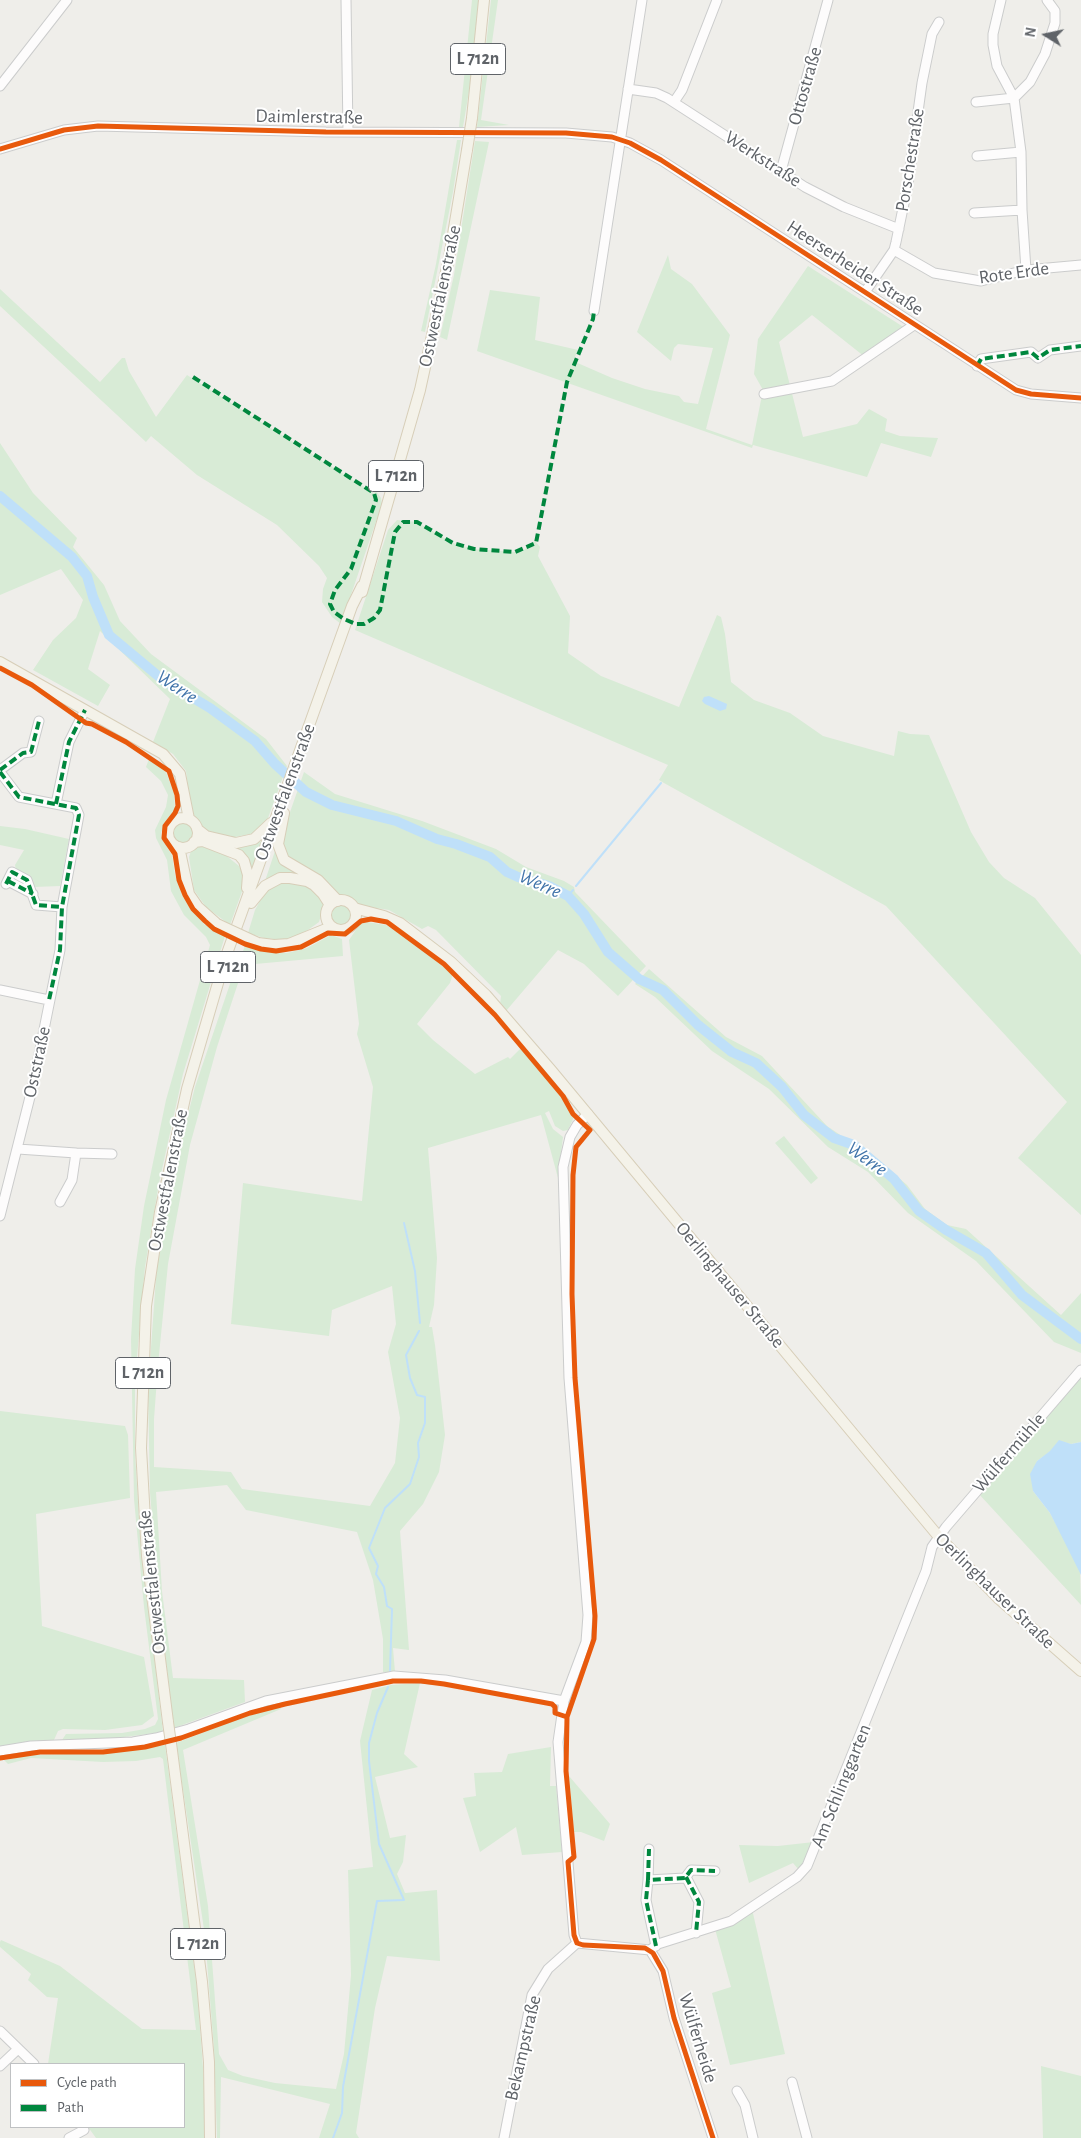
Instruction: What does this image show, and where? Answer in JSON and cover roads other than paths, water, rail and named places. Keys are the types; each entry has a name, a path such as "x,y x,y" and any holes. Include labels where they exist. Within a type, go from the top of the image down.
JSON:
{"main road":[{"name":"Ostwestfalenstraße","path":"210,2138 209,2062 202,1982 156,1638 142,1485 143,1348 151,1266 169,1163 204,1030 248,902 355,607 403,453 433,335 450,250 472,118 484,0"},
{"path":"0,662 148,745 170,760 181,778 184,819"},
{"name":"L 712n","path":"197,829 206,836 221,841 242,842 254,839 281,812"},
{"name":"L 712n","path":"281,812 278,835 280,853 290,865 318,880 334,903"},
{"path":"184,819 197,829 187,845 182,863 189,894 198,908 217,924 258,943 289,944 329,923 334,903 348,903 354,908 354,920"},
{"path":"184,819 172,823 169,830 170,838 187,845"},
{"name":"L 712n","path":"187,845 203,841 239,855 244,861 248,875 248,902"},
{"name":"L 712n","path":"248,902 265,886 280,878 290,878 307,881 334,903"},
{"name":"Oerlinghauser Straße","path":"354,908 384,916 400,923 461,971 490,1000 588,1114 939,1537 999,1600 1081,1671"},
{"path":"329,923 345,930 354,920 370,913"}],"street":[{"path":"0,86 66,0"},
{"path":"346,0 348,132"},
{"path":"594,311 642,0"},
{"path":"674,102 682,90 716,0"},
{"name":"Ottostraße","path":"781,171 828,0"},
{"path":"1001,0 993,34 994,55 1002,78 1014,98 1022,152 1022,210 1026,270"},
{"path":"976,102 1014,98 1030,82 1048,45 1056,15 1054,7 1047,0"},
{"name":"Porschestraße","path":"865,292 894,250 922,83 932,34 940,22"},
{"name":"Werkstraße","path":"628,89 656,93 674,102 828,199 899,229"},
{"name":"Daimlerstraße","path":"0,149 65,130 98,126 348,132 588,134 620,139"},
{"name":"Heerserheider Straße","path":"620,139 661,160 1016,390 1031,394 1081,398"},
{"path":"977,156 1022,152"},
{"path":"974,213 1022,210"},
{"name":"Rote Erde","path":"894,250 922,268 959,278 981,280 1026,270 1081,265"},
{"name":"Heerserheider Straße","path":"764,394 832,381 914,325"},
{"path":"977,366 982,359 1031,352 1038,358 1050,350 1081,346"},
{"path":"39,721 31,752 23,753 0,771 19,797 56,804 69,742 85,710"},
{"name":"Oststraße","path":"0,1216 18,1149 60,950 62,907 79,814 76,808 56,804"},
{"path":"7,882 33,894 36,905 62,907"},
{"path":"0,990 49,1000"},
{"path":"588,1114 577,1125 570,1136 563,1167 569,1378 588,1615 586,1642 564,1701 558,1742 576,1943 653,1948"},
{"path":"18,1149 112,1154"},
{"path":"60,1202 72,1180 76,1153"},
{"name":"Wülfermühle","path":"939,1537 1081,1370"},
{"name":"Am Schlinggarten","path":"653,1948 731,1921 797,1877 807,1866 926,1572 932,1547 939,1537"},
{"path":"0,1751 31,1746 133,1742 156,1738 183,1731 266,1701 394,1676 446,1680 564,1701"},
{"name":"Wülferheide","path":"649,1849 646,1900 653,1948 663,1972 674,2018 713,2138"},
{"path":"648,1880 687,1874 691,1870 715,1871"},
{"path":"687,1874 699,1902 696,1932"},
{"name":"Bekampstraße","path":"504,2138 532,1995 548,1969 576,1943"},
{"path":"0,2031 33,2063"},
{"path":"0,2066 18,2049"},
{"path":"792,2082 807,2138"},
{"path":"738,2091 745,2104 752,2138"},
{"path":"69,2138 85,2132"}],"water":[{"path":"709,696 727,704 726,709 720,711 705,704 702,701 704,697"},
{"path":"1059,1440 1071,1444 1081,1442 1081,1575 1050,1513 1033,1491 1030,1474 1037,1461 1050,1451"}],"waterway":[{"name":"Werre","path":"0,496 72,557 87,576 93,597 109,635 163,680 210,708 255,741 275,764 306,792 332,805 396,821 437,839 490,857 507,872 549,886 568,896 584,914 608,952 639,979 663,990 698,1025 732,1052 756,1063 782,1087 804,1115 834,1138 854,1145 894,1179 919,1211 946,1230 986,1253 1022,1295 1081,1339"},
{"path":"576,886 661,783"},
{"name":"Werre","path":"568,896 573,890"},
{"path":"404,1223 415,1271 420,1323"},
{"path":"390,1671 392,1609 387,1606 384,1587 376,1574 378,1566 369,1548 385,1508 410,1484 419,1457 418,1443 425,1423 425,1397 417,1395 410,1378 406,1355 419,1331"},
{"path":"333,2138 342,2113 343,2087 377,1901 404,1900 379,1844 369,1761 369,1743 377,1713 388,1687"}]}
